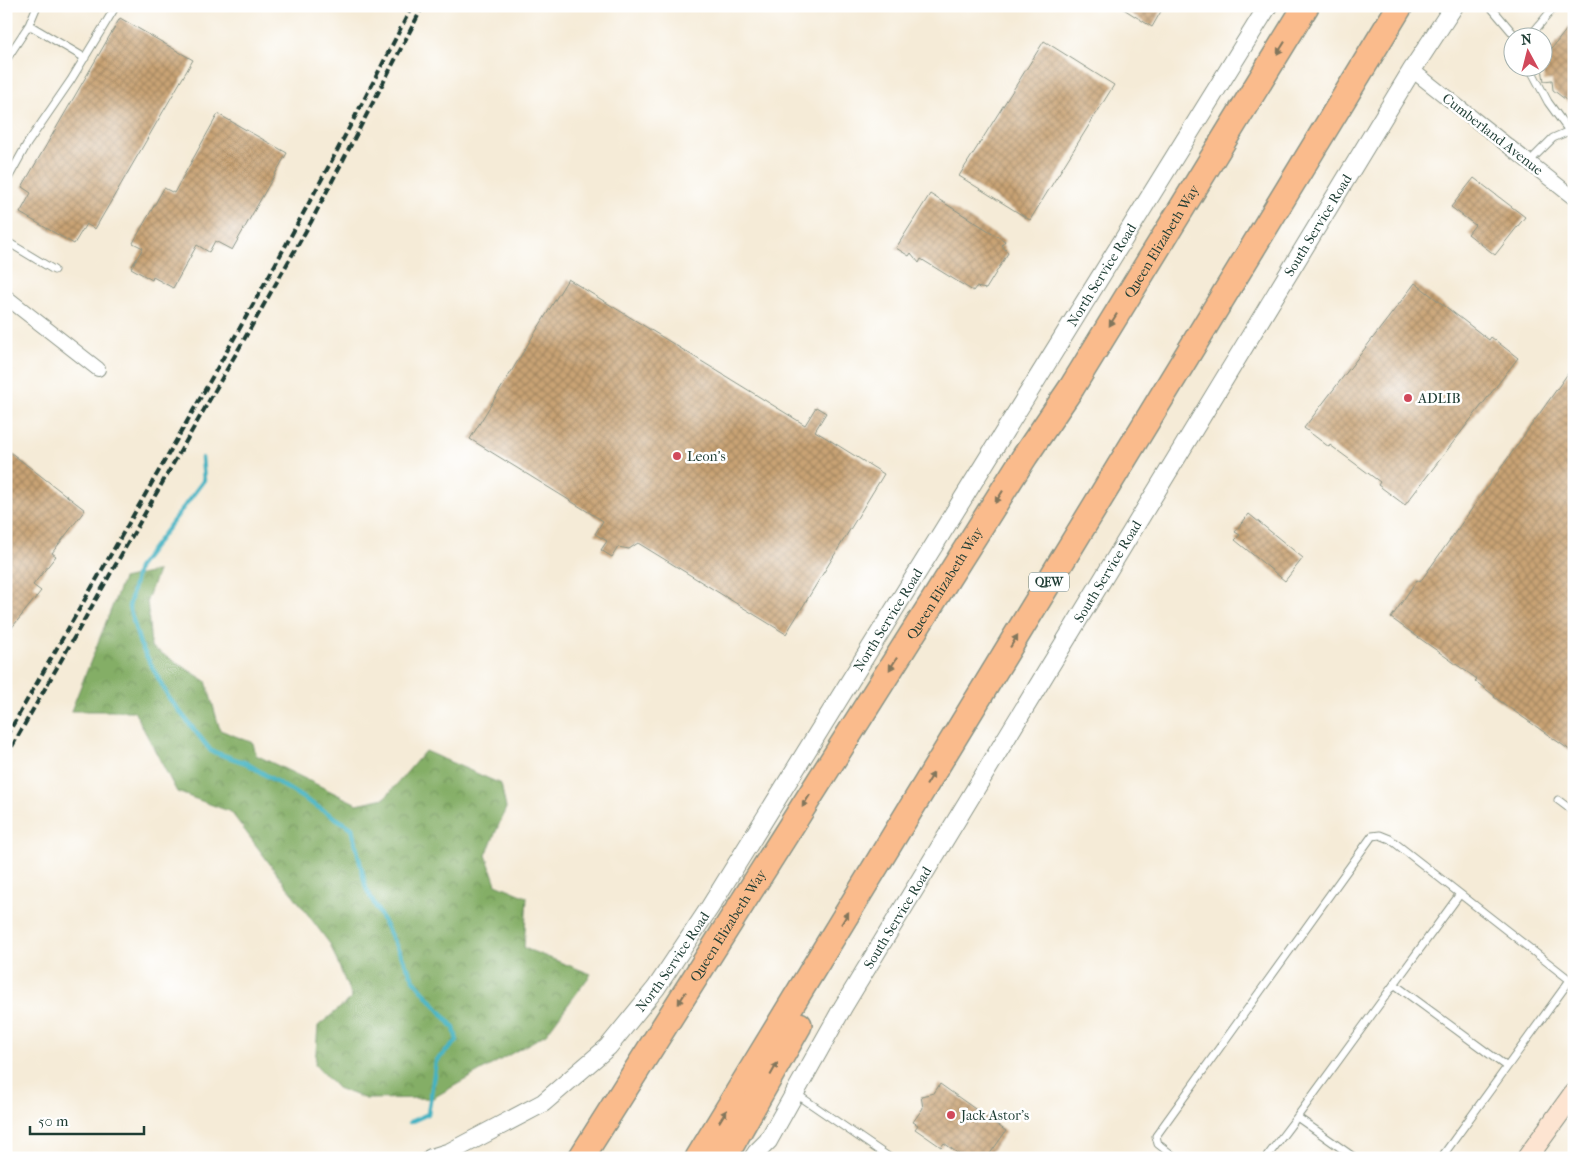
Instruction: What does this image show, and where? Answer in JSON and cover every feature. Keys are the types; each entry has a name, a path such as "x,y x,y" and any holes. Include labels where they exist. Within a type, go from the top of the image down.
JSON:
{"highway":[{"name":"Queen Elizabeth Way","path":"581,1157 1025,456 1072,387 1306,6"},
{"name":"QEW","path":"698,1158 1400,6"},
{"path":"724,1158 805,1013 825,951"}],"main road":[{"path":"1527,1158 1574,1093"}],"street":[{"name":"North Service Road","path":"432,1158 450,1152 543,1103 608,1047 656,988 710,906 1268,6"},
{"name":"South Service Road","path":"753,1158 757,1152 766,1149 843,1007 1412,70 1454,6"},
{"name":"Cumberland Avenue","path":"1412,70 1574,198"},
{"path":"6,297 98,368"}],"lane":[{"path":"6,60 29,25 37,6"},
{"path":"6,182 27,144 71,80 116,6"},
{"path":"1490,6 1509,28"},
{"path":"1537,28 1555,6"},
{"path":"29,25 85,58"},
{"path":"1529,162 1553,138 1571,132 1548,102 1535,78"},
{"path":"6,241 54,270"},
{"path":"1558,800 1574,812"},
{"path":"1176,1158 1158,1144 1156,1136 1372,836 1380,835 1390,839 1572,982 1507,1067 1442,1158"},
{"path":"1266,1158 1460,894"},
{"path":"1394,984 1507,1067"},
{"path":"795,1093 890,1158"},
{"path":"1297,1117 1355,1158"}],"green space":[{"path":"158,571 147,600 151,647 206,681 220,730 253,743 256,755 357,804 385,798 425,751 501,784 506,808 486,855 496,884 527,897 524,948 591,974 546,1034 433,1098 366,1099 337,1088 315,1065 318,1026 352,998 330,944 231,812 177,792 134,711 71,711 123,579"}],"building":[{"path":"1119,6 1164,6 1152,27"},
{"path":"120,18 193,60 95,229 86,224 74,244 20,213 31,193 22,187"},
{"path":"1574,20 1574,106 1553,90 1552,80 1544,81 1544,78 1552,78 1552,48"},
{"path":"1044,41 1114,85 1030,220 959,176"},
{"path":"218,114 287,153 232,250 215,241 209,252 197,245 173,288 153,277 152,280 131,268 143,248 133,243 164,188 174,193"},
{"path":"1474,178 1525,217 1495,255 1468,234 1475,225 1451,207"},
{"path":"930,194 1005,241 1002,245 1008,253 986,289 976,287 973,291 921,259 919,263 911,253 909,256 896,248"},
{"name":"Leon's","path":"568,279 805,425 816,407 826,413 815,431 884,474 786,634 638,543 629,549 618,547 612,557 601,550 607,541 595,534 603,521 470,439"},
{"name":"ADLIB","path":"1415,283 1489,340 1491,337 1518,358 1405,505 1378,485 1380,482 1304,428"},
{"path":"1574,365 1574,753 1494,697 1475,681 1477,679 1391,618 1417,580 1420,582"},
{"path":"6,449 85,510 52,553 56,556 33,585 41,591 6,635"},
{"path":"1249,514 1303,558 1285,581 1235,540 1240,535 1235,532"},
{"name":"Jack Astor's","path":"940,1084 1006,1131 987,1158 964,1158 944,1143 941,1147 915,1129 918,1125 913,1122 923,1108 921,1096 934,1093"}],"waterway":[{"path":"202,458 204,480 138,568 129,607 140,644 169,698 211,751 246,763 352,828 366,888 414,980 454,1028 457,1041 436,1061 428,1114 410,1122"}],"railway":[{"path":"6,737 265,283 412,6"},
{"path":"6,757 311,222 423,6"}],"place":[{"name":"ADLIB","path":"1408,398"},
{"name":"Leon's","path":"677,456"},
{"name":"Jack Astor's","path":"951,1115"}]}
